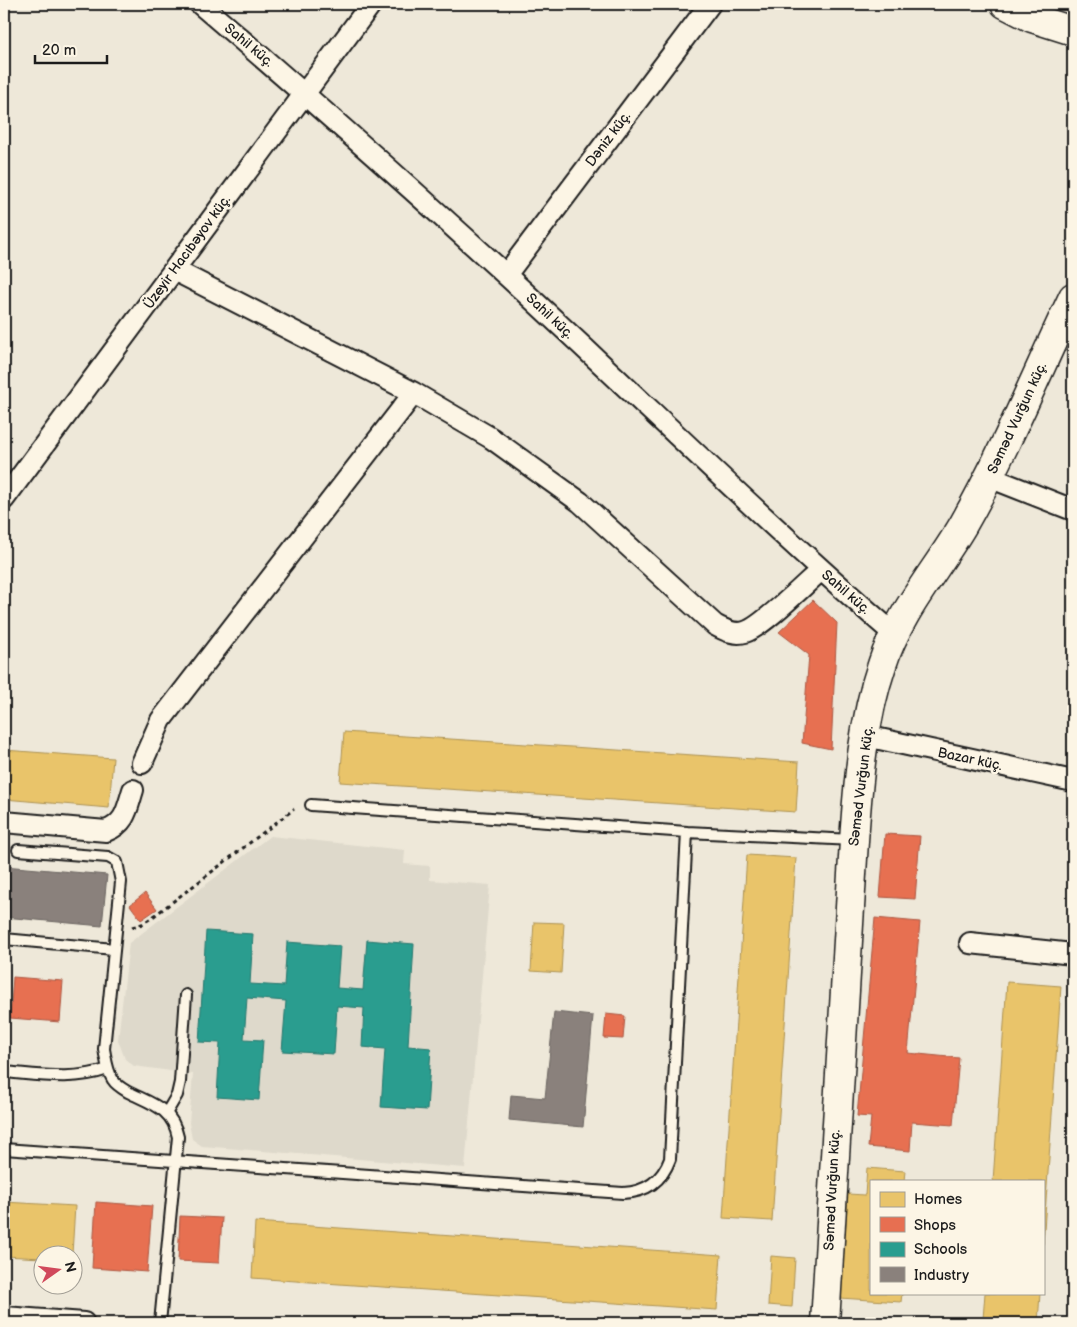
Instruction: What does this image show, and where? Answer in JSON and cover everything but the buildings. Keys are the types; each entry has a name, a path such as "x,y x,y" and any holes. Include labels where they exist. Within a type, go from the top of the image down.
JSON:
{"main road":[{"path":"1005,4 1032,18 1073,31"},
{"name":"Səməd Vurğun küç.","path":"824,1323 858,786 866,736 882,665 894,634 957,534 990,476 1073,296"}],"street":[{"name":"Sahil küç.","path":"200,4 304,92 506,275 821,570 894,634"},
{"name":"Üzeyir Hacıbəyov küç.","path":"4,499 371,4"},
{"name":"Dәniz küç.","path":"506,275 710,4"},
{"path":"174,270 414,394 491,438 580,502 715,625 727,632 745,632 757,626 821,570"},
{"path":"142,763 161,720 414,394"},
{"path":"990,476 1073,510"},
{"name":"Bazar küç.","path":"866,736 1073,781"},
{"path":"4,822 106,831 117,827 121,821 133,790"},
{"path":"970,944 1073,954"},
{"path":"4,1317 84,1323"}],"lane":[{"path":"311,805 687,832 854,840"},
{"path":"4,1149 623,1193 638,1192 651,1186 665,1173 670,1159 687,832"},
{"path":"18,850 108,857 117,862 121,882 104,1049 108,1069 113,1081 121,1088 168,1112 175,1123 178,1137 160,1323"},
{"path":"4,939 114,949"},
{"path":"168,1112 177,1094 180,1082 186,995"},
{"path":"4,1072 73,1078 108,1069"}],"path":[{"path":"116,928 142,924 294,810 311,805"}],"shaded area":[{"path":"270,836 405,850 404,864 430,866 430,880 490,885 465,1168 202,1146 192,1139 189,1123 193,1074 134,1066 125,1059 118,1040 129,943"}]}
